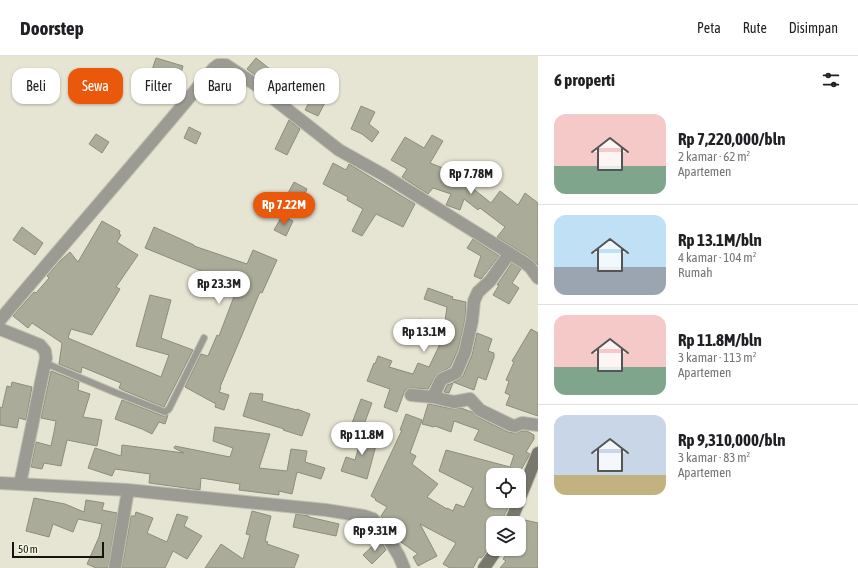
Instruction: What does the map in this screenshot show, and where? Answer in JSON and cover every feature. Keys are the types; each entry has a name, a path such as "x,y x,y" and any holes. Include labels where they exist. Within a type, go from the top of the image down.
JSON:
{"street":[{"path":"0,320 213,69 222,64 226,65 256,86 339,150 382,174 530,267 538,278"},
{"path":"433,397 442,379 456,374 465,352 472,321 474,301 478,292 490,281 509,254"},
{"path":"0,329 40,345 45,351 46,358 20,484"},
{"path":"411,395 433,397 454,402 470,400 480,410 511,425 515,426 522,423 538,425"},
{"path":"526,483 538,453"},
{"path":"0,482 128,490 326,510 364,516 373,519 382,528 399,556 404,568"},
{"path":"114,567 128,490"},
{"path":"484,568 492,556"}],"lane":[{"path":"45,363 165,412 169,409 204,338"}],"building":[{"path":"156,58 183,66 182,68 153,68"},
{"path":"256,58 269,68 254,68 254,74 247,69"},
{"path":"308,104 324,104 318,116 305,110"},
{"path":"361,106 375,112 369,124 379,132 372,142 362,134 351,129"},
{"path":"289,120 300,129 287,155 275,149"},
{"path":"189,127 201,133 196,144 184,138"},
{"path":"96,134 109,142 102,153 89,144"},
{"path":"432,135 443,141 430,163 456,173 457,170 465,170 477,179 471,187 491,203 500,191 518,205 525,193 538,203 538,265 529,257 497,237 505,227 480,208 478,210 464,199 460,210 446,205 451,194 433,188 428,194 402,177 407,169 391,160 405,137 424,148"},
{"path":"333,163 346,170 349,164 415,204 403,227 376,214 362,236 352,231 363,209 347,200 348,197 323,184"},
{"path":"294,182 307,189 301,203 287,195"},
{"path":"282,216 293,221 286,236 274,230"},
{"path":"102,221 120,231 119,234 121,235 117,242 138,255 116,287 120,289 92,335 71,329 68,338 161,377 169,355 136,346 150,295 171,300 161,338 193,350 164,407 119,388 121,383 82,367 81,373 59,364 62,343 32,323 28,328 13,316 34,292 36,293 49,278 47,276 70,252 78,262"},
{"path":"22,227 43,243 35,255 13,240"},
{"path":"154,227 194,246 247,264 253,250 277,260 262,293 260,292 220,387 219,392 229,395 224,410 215,407 216,404 185,387 201,354 208,356 217,335 219,336 238,286 145,248"},
{"path":"473,239 499,256 481,279 474,276 481,256 467,248"},
{"path":"512,263 521,269 512,283 519,288 509,304 493,295 499,285 497,285"},
{"path":"428,288 453,297 452,299 466,302 465,320 458,350 450,367 436,375 428,389 412,388 405,390 397,412 384,407 390,389 367,381 378,356 392,361 389,367 413,374 418,363 429,367 442,340 415,330 419,319 444,328 447,307 424,299"},
{"path":"531,329 538,333 538,416 506,405 510,395 505,393 509,381 506,380 514,362 512,361"},
{"path":"477,333 492,339 488,351 494,353 494,357 486,380 478,377 474,390 453,382 459,380 463,376 472,355"},
{"path":"51,371 79,382 78,390 90,394 83,417 102,420 97,446 67,440 61,466 44,463 42,469 31,467 36,442 51,446 54,432 56,421 41,418"},
{"path":"12,382 32,387 26,420 19,418 17,428 0,425 0,407 2,408 7,386 11,387"},
{"path":"453,383 449,393 444,392 447,385"},
{"path":"250,393 263,394 262,401 297,409 310,414 302,436 243,416"},
{"path":"361,399 372,403 362,430 351,426"},
{"path":"122,400 163,416 168,415 165,424 159,422 152,434 115,419"},
{"path":"428,404 453,409 461,408 472,412 477,417 508,432 514,433 527,431 534,435 534,439 526,452 530,454 522,468 486,468 486,508 508,508 504,516 486,516 486,551 481,558 479,557 473,568 450,568 443,564 456,543 420,524 437,556 418,566 413,557 418,554 398,540 381,516 387,507 371,496 402,430 400,430 406,414 422,420 410,453 416,456 412,464 438,484 427,497 447,509 453,511 456,504 464,507 473,488 439,471 446,450 510,467 514,455 474,440 479,430 454,421 451,432 435,426 422,424"},
{"path":"215,427 270,434 259,468 287,471 291,449 307,451 305,462 325,468 321,479 297,472 292,494 279,491 279,495 239,490 240,484 201,478 200,490 149,483 150,474 115,469 112,476 88,468 95,448 121,456 122,445 184,453 174,448 175,446 230,457 233,448 213,441"},
{"path":"364,429 379,434 367,479 341,471 346,457 355,460"},
{"path":"34,498 65,504 84,512 86,500 104,503 102,510 117,513 108,568 96,568 87,564 99,537 102,524 78,519 73,532 53,524 49,537 26,531"},
{"path":"252,511 271,516 265,541 268,542 267,544 299,555 294,568 205,568 221,544 243,559 250,535 246,534"},
{"path":"136,512 153,518 147,533 167,542 177,514 188,517 184,526 202,536 187,559 173,551 165,568 122,568 131,516 135,516"},
{"path":"296,514 339,524 336,536 293,527"},
{"path":"526,520 538,523 538,568 500,568 506,561 503,559 505,556 526,556"},
{"path":"380,539 386,550 372,564 363,555"}]}
